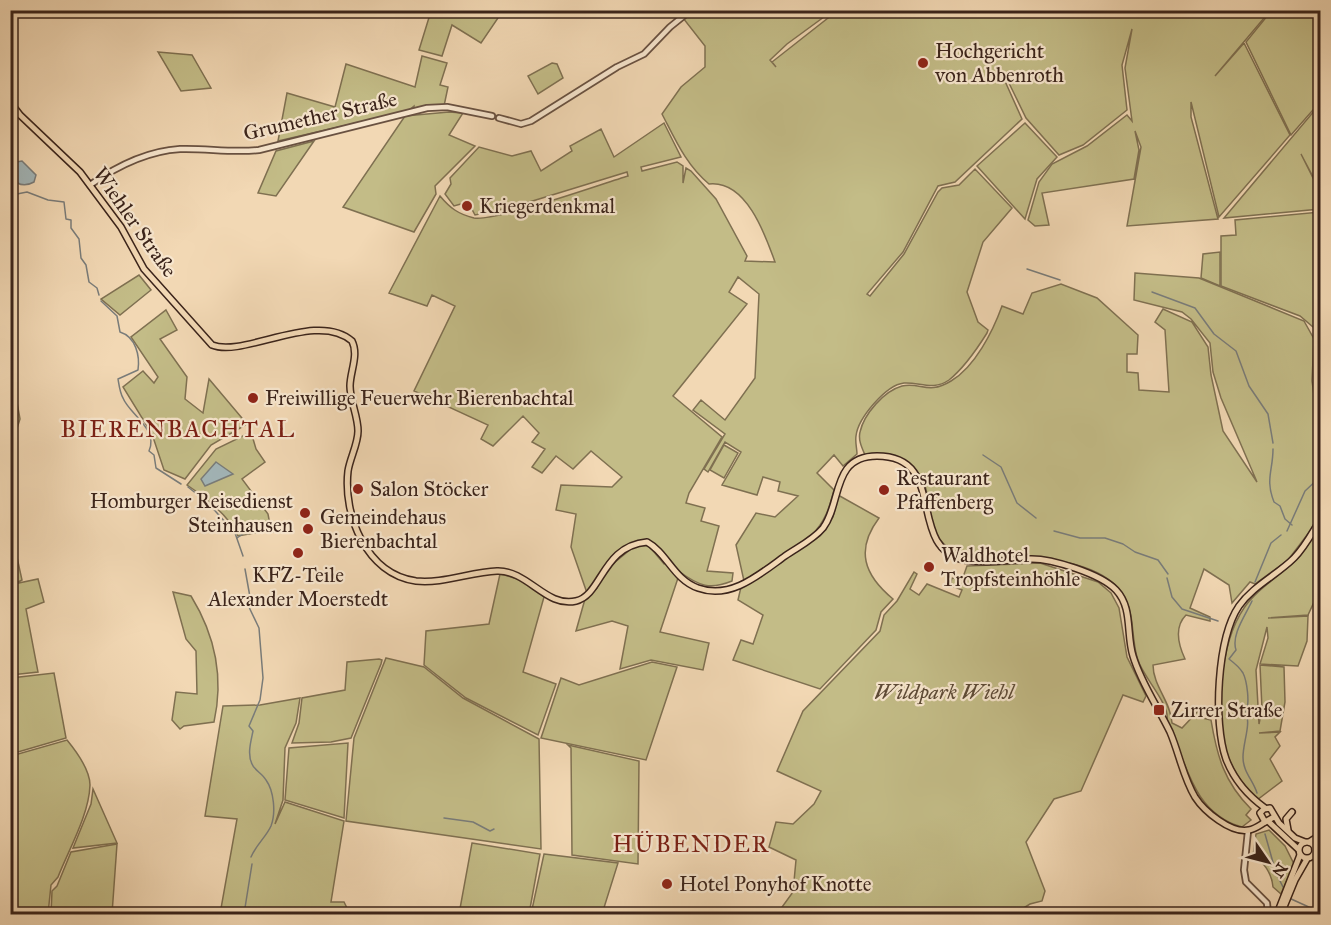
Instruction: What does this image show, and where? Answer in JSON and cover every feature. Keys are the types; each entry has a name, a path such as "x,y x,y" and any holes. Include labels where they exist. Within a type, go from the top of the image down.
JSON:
{"main road":[{"name":"Wiehler Straße","path":"10,102 33,128 68,158 127,236 144,269 212,345 231,347 278,335 318,331 341,333 352,341 355,351 351,397 358,429 349,466 348,485 360,539 373,558 400,575 420,581 490,572 514,573 551,597 575,601 588,595 609,562 633,545 646,542 683,580 696,588 718,592 749,582 819,532 828,518 842,477 859,460 876,456 896,460 911,469 918,478 925,496 932,536 956,557 978,562 1041,560 1085,573 1112,586 1126,605 1133,658 1172,736 1196,799 1229,826 1249,830"},
{"path":"1307,859 1266,818 1232,772 1222,738 1221,671 1224,641 1234,615 1247,596 1294,558 1320,520"},
{"path":"1249,830 1266,818 1272,810 1251,799"},
{"path":"1265,808 1266,818"},
{"path":"1289,832 1286,819 1292,812"},
{"path":"1266,818 1315,849"},
{"path":"1279,915 1290,887 1299,852 1307,842 1320,835"},
{"path":"1290,887 1320,841"}],"street":[{"name":"Grumether Straße","path":"90,185 116,169 158,152 180,149 239,153 259,150 427,108 447,107 492,116 496,113 499,118 521,124 531,121 617,67 644,54 670,27 691,10"},
{"path":"1249,830 1244,870 1246,882 1267,903 1268,915"}],"green space":[{"path":"1272,10 1320,11 1320,102 1291,135 1246,42"},
{"path":"431,11 488,11 498,18 481,43 452,25 442,56 419,50"},
{"path":"694,11 832,11 787,44 770,60 776,67 772,62 837,11 1270,11 1215,76 1244,43 1290,135 1219,217 1191,102 1191,117 1218,219 1127,226 1141,147 1135,131 1139,150 1134,179 1042,193 1049,225 1035,226 1028,220 1039,182 1052,164 1087,146 1127,115 1132,121 1125,68 1132,29 1122,65 1127,110 1083,145 1059,155 1026,118 1006,77 1004,79 1022,119 955,182 938,186 903,252 867,294 870,296 904,254 938,192 942,188 959,185 975,169 1012,208 983,242 967,292 978,322 988,330 987,333 975,352 949,380 932,386 904,383 881,396 867,412 858,429 857,454 843,466 834,455 817,473 834,490 820,526 811,536 744,581 736,545 756,513 775,517 798,496 778,491 780,482 763,477 757,495 722,485 741,452 725,442 708,472 704,469 725,434 693,410 701,400 725,420 755,378 759,294 738,277 729,292 747,304 673,396 722,437 689,493 686,503 705,508 701,521 719,526 707,571 733,573 732,581 711,586 705,585 693,581 680,572 660,632 709,643 703,670 651,660 620,669 628,626 612,621 576,631 585,599 597,588 603,572 637,545 649,546 664,564 667,563 646,540 640,541 608,561 587,593 571,547 576,514 556,510 561,485 612,487 622,477 591,451 573,469 556,456 542,473 532,467 545,449 532,442 539,433 523,416 493,446 481,439 488,425 414,391 455,306 432,295 427,306 389,293 440,196 459,212 474,218 486,218 525,209 628,176 627,172 513,207 475,215 468,202 454,206 445,194 451,184 450,178 479,147 512,156 531,151 541,171 572,151 570,146 601,129 614,157 664,123 681,157 641,167 642,171 677,162 683,166 683,183 686,168 691,171 716,199 747,256 745,261 775,262 766,237 744,200 734,191 722,185 709,184 701,177 682,151 662,114 681,87 705,67 705,46 683,18"},
{"path":"158,52 192,55 211,88 181,91"},
{"path":"422,56 447,63 440,85 448,87 444,106 414,109 414,106 408,111 278,141 287,93 335,107 346,64 415,87"},
{"path":"552,63 557,64 563,78 538,94 528,76"},
{"path":"1320,104 1320,190 1301,154 1320,192 1320,209 1224,218"},
{"path":"463,113 449,135 475,146 435,186 436,194 414,232 343,207 405,116"},
{"path":"1025,123 1057,157 1037,179 1025,219 977,166"},
{"path":"314,141 276,196 258,193 276,151"},
{"path":"1320,212 1320,333 1300,316 1221,286 1221,236 1236,235 1235,220"},
{"path":"1220,252 1220,286 1201,278 1203,254"},
{"path":"1135,273 1199,278 1304,321 1314,339 1312,381 1314,395 1317,341 1320,343 1320,518 1288,560 1255,584 1250,582 1232,603 1229,585 1204,569 1190,608 1210,617 1210,621 1186,615 1180,625 1178,636 1185,659 1153,665 1156,680 1169,708 1172,723 1182,728 1200,709 1203,718 1211,720 1223,768 1234,789 1251,809 1246,815 1251,820 1242,827 1225,820 1212,810 1201,798 1193,784 1167,720 1164,706 1138,660 1128,605 1118,587 1096,572 1069,563 1028,558 974,557 953,550 936,534 924,483 919,474 912,467 895,458 885,455 865,455 860,441 862,425 870,411 888,393 902,386 930,388 951,381 960,375 975,358 994,326 1002,306 1023,314 1032,293 1061,284 1097,298 1138,335 1137,354 1127,354 1127,372 1138,373 1139,390 1169,392 1165,330 1155,322 1163,309 1192,322 1208,347 1211,375 1223,431 1257,482 1221,398 1213,372 1210,343 1191,319 1182,312 1134,300"},
{"path":"139,275 151,290 120,315 101,299"},
{"path":"166,310 177,330 160,339 187,377 185,399 203,413 209,379 247,424 211,445 185,479 164,470 152,434 123,387 143,371 154,383 158,377 131,337"},
{"path":"11,387 15,391 20,419 11,447"},
{"path":"251,432 256,449 265,462 242,479 268,514 271,530 238,536 223,514 187,485 216,449"},
{"path":"724,445 738,453 724,478 710,470"},
{"path":"838,495 879,518 867,541 866,562 875,581 893,599 881,612 876,630 820,689 733,660 741,640 753,644 763,615 738,600 741,587 820,536 833,517"},
{"path":"1320,525 1320,542 1318,541 1320,589 1308,615 1268,618 1308,616 1307,641 1298,666 1260,664 1268,638 1267,627 1256,670 1259,724 1262,709 1260,665 1284,667 1285,702 1280,731 1259,733 1280,732 1275,737 1280,746 1270,759 1282,781 1257,800 1234,770 1224,743 1220,703 1224,661 1229,641 1244,608 1261,589 1298,558"},
{"path":"11,530 22,580 14,584 38,579 44,602 26,609 38,672 11,675"},
{"name":"Wildpark Wiehl","path":"1040,563 1098,582 1111,593 1119,608 1127,657 1146,696 1143,702 1123,695 1081,791 1054,799 1026,842 1045,891 1042,901 1030,904 1014,914 777,914 793,892 796,860 769,847 776,822 793,824 814,804 821,791 777,771 803,711 880,631 884,615 897,601 914,572 917,574 910,589 919,595 927,584 959,597 962,590 950,585 952,578 962,580 967,566"},
{"path":"500,574 524,582 544,597 523,672 556,684 538,735 466,698 424,665 426,631 489,624"},
{"path":"173,592 191,596 206,626 215,657 218,689 214,722 184,726 180,729 172,720 176,692 197,694 196,651 186,639"},
{"path":"386,658 424,667 463,698 539,739 541,849 346,821 354,738"},
{"path":"382,660 381,664 351,738 331,742 292,743 299,723 302,698 345,690 347,662"},
{"path":"652,662 677,667 646,760 541,738 561,678 579,685"},
{"path":"54,673 66,738 11,754 11,678"},
{"path":"300,698 296,723 285,748 283,800 275,824 285,802 344,821 331,902 344,902 350,914 220,914 237,819 205,816 223,706 260,705"},
{"path":"67,740 88,773 90,785 86,808 58,877 51,885 48,914 11,914 11,756"},
{"path":"348,743 344,818 285,800 289,748"},
{"path":"568,745 639,761 638,864 572,855 571,748"},
{"path":"93,789 117,843 73,848 91,804"},
{"path":"1269,830 1285,846 1294,864 1281,894 1273,887 1271,877 1263,864 1253,856 1256,834"},
{"path":"472,843 540,854 529,914 459,914"},
{"path":"117,844 112,914 51,914 52,891 57,886 71,852"},
{"path":"544,854 618,863 602,914 531,914"}],"shaded area":[{"path":"22,161 36,175 34,182 21,184 11,177 11,167 16,162"},
{"path":"216,462 233,474 205,486 201,479"}],"waterway":[{"path":"10,192 17,194 27,192 48,200 64,202 66,219 71,220 71,228 79,239 81,258 86,265 89,282 97,288 99,295"},
{"path":"1027,269 1060,280"},
{"path":"1152,292 1195,308 1214,334 1236,351 1249,386 1268,414 1273,443"},
{"path":"101,301 117,316 120,332 130,338 136,348 138,370 118,379 122,396 147,429 151,443 149,451 154,455 156,468 181,484"},
{"path":"1273,449 1271,494 1274,502 1280,506 1285,519 1292,525"},
{"path":"983,455 1001,467 1017,503 1036,518"},
{"path":"1287,531 1305,491 1320,477"},
{"path":"188,487 208,503 235,533 243,556"},
{"path":"237,538 247,531 278,532"},
{"path":"1054,531 1080,538 1105,538 1123,544 1135,552 1158,560 1168,574"},
{"path":"1255,582 1271,543 1281,535"},
{"path":"245,569 250,597 247,603 259,628 263,678 260,700 249,726 253,731 250,756 253,766 269,785 274,809 271,826 251,857"},
{"path":"1167,578 1172,597 1182,609 1218,621"},
{"path":"1252,601 1235,638 1236,650 1229,659 1242,671 1246,681 1248,722 1243,762 1257,793"},
{"path":"444,818 473,822 490,831 494,829"},
{"path":"1265,834 1276,873 1284,889"},
{"path":"244,914 252,864"},
{"path":"1289,898 1311,908 1318,914"}],"place":[{"name":"Hochgericht von Abbenroth","path":"923,63"},
{"name":"Kriegerdenkmal","path":"467,206"},
{"name":"Freiwillige Feuerwehr Bierenbachtal","path":"253,398"},
{"name":"Salon Stöcker","path":"358,489"},
{"name":"Restaurant Pfaffenberg","path":"884,490"},
{"name":"Homburger Reisedienst Steinhausen","path":"305,513"},
{"name":"Gemeindehaus Bierenbachtal","path":"308,529"},
{"name":"KFZ-Teile Alexander Moerstedt","path":"298,553"},
{"name":"Waldhotel Tropfsteinhöhle","path":"929,567"},
{"name":"Zirrer Straße","path":"1159,710"},
{"name":"Hotel Ponyhof Knotte","path":"667,884"}],"district":[{"name":"BIERENBACHTAL","path":"178,429"},
{"name":"HÜBENDER","path":"691,844"}]}
